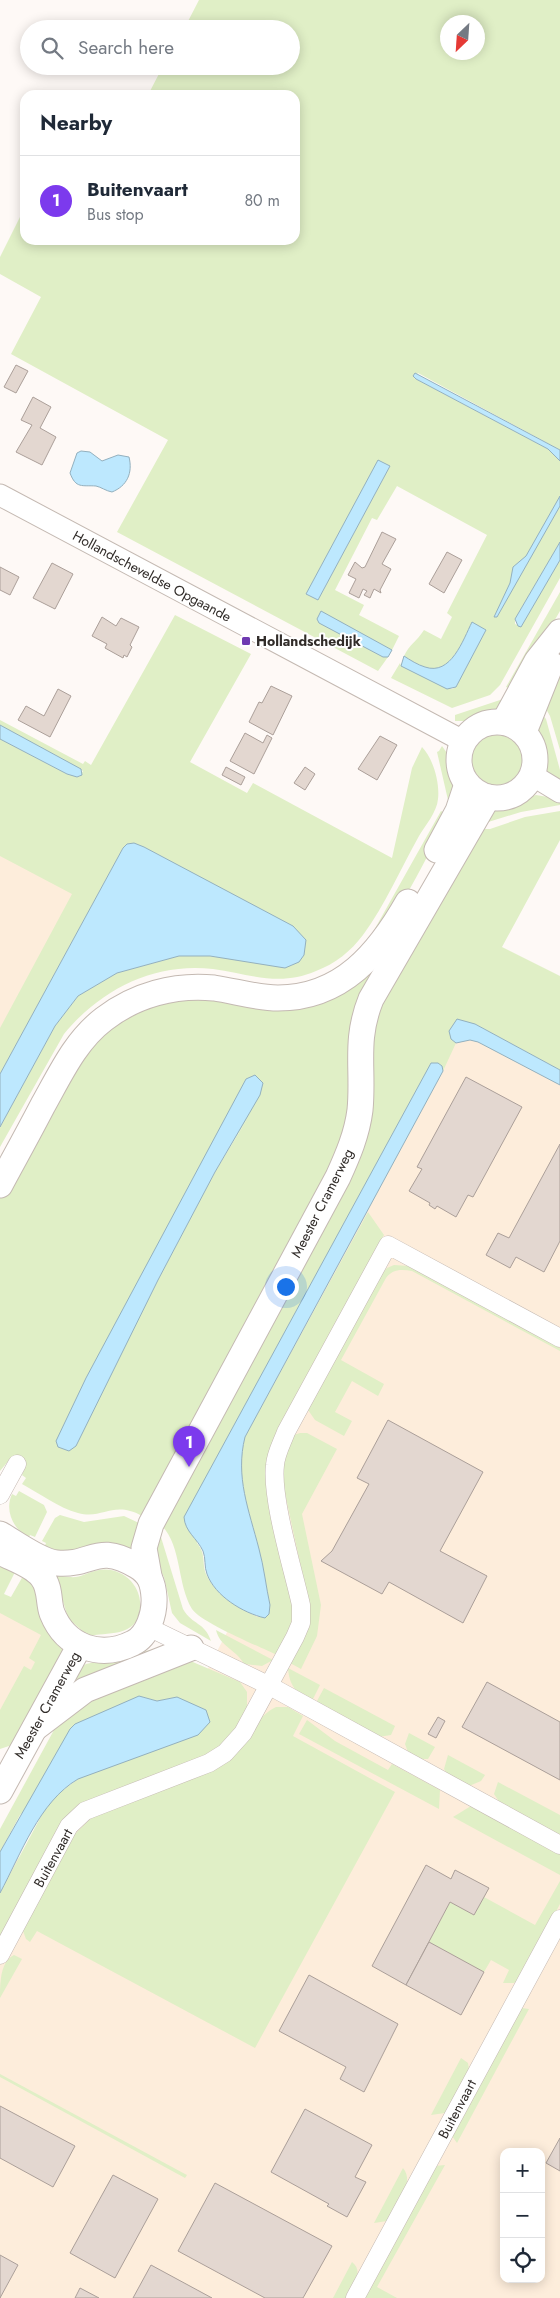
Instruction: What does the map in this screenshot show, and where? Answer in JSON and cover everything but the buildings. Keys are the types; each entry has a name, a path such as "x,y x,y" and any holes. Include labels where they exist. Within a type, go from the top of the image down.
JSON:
{"main road":[{"path":"514,727 550,667 559,634"},
{"path":"491,722 514,727 532,745 535,755 532,775 526,784 514,794 499,798 478,791 460,772 458,763 459,753 463,742 473,729 481,724 491,722"},
{"path":"0,1186 75,1049 102,1020 121,1007 140,998 160,992 190,987 214,988 278,998 307,994 340,982 364,964 392,929 458,811 478,791"},
{"name":"Meester Cramerweg","path":"148,1627 155,1606 154,1588 149,1576 144,1548 150,1524 338,1177 351,1148 360,1110 361,1030 371,999 478,791"},
{"path":"0,1534 56,1563 108,1554 125,1559 149,1576"},
{"path":"0,1552 42,1576 48,1591 52,1612 61,1631 80,1645 105,1652 120,1649 138,1641 148,1627"},
{"name":"Meester Cramerweg","path":"0,1791 80,1645"},
{"path":"34,1728 85,1690 191,1648"}],"street":[{"name":"Hollandscheveldse Opgaande","path":"0,496 463,742"},
{"path":"532,775 560,792"},
{"name":"Buitenvaart","path":"0,1955 69,1826 75,1819 95,1805 209,1762 225,1753 243,1733 295,1637 301,1622 301,1605 277,1499 275,1465 277,1453 286,1432 388,1245 560,1338"},
{"path":"0,1495 17,1464"},
{"path":"148,1627 268,1686 560,1845"},
{"name":"Buitenvaart","path":"355,2298 560,1919"}],"shaded area":[{"path":"0,732 132,861 0,1102"},
{"path":"458,1025 560,1078 560,2298 0,2298 0,1874 183,1716 245,1598 194,1520"},
{"path":"0,1600 38,1621 52,1651 0,1743"}],"green space":[{"path":"199,0 560,0 560,450 418,373 414,378 548,449 560,461 560,542 515,619 515,624 521,626 560,560 560,578 500,685 490,695 452,708 391,678 400,663 401,666 452,689 456,687 486,630 472,623 455,655 442,666 434,668 425,667 404,656 424,630 441,639 452,617 447,613 487,535 397,486 377,520 372,518 335,590 364,605 359,615 399,636 392,650 321,612 317,619 383,657 388,657 378,671 117,532 168,440 11,354 41,297 0,274 0,257 20,217 20,245 300,245 300,90 151,90 158,75 300,75 300,20 189,20","holes":["378,461 390,466 318,600 306,594"]},
{"path":"560,592 560,611 514,690 506,687"},
{"path":"175,615 251,654 190,762 247,793 253,783 392,858 412,768 422,747 435,771 438,786 437,804 386,899 371,923 348,952 330,965 303,976 277,979 213,969 191,968 149,975 111,992 78,1018 64,1034 0,1147 0,1127 55,1026 78,996 117,973 179,956 210,956 291,966 304,955 175,864 144,847 123,848 0,1074 0,1028 72,894 0,856 0,739 67,774 79,777 83,771 0,725 0,720 83,764 85,761 91,765"},
{"path":"560,658 560,750 550,716 546,709"},
{"path":"503,699 495,714 470,721 455,721 455,715"},
{"path":"541,713 546,719 560,770 560,787 544,768 535,729"},
{"path":"492,735 502,735 515,742 522,755 522,765 515,778 502,785 492,785 483,781 476,774 472,765 472,755 476,746 483,739"},
{"path":"442,746 449,756 456,782 448,800 437,752"},
{"path":"536,795 560,802 560,805 521,812 485,823 492,809"},
{"path":"441,811 449,815 416,877 390,921 361,958 345,971 316,986 287,991 225,984 179,982 141,991 109,1009 82,1035 59,1067 38,1101 0,1174 0,1163 54,1063 80,1028 95,1013 122,995 137,988 167,979 199,976 215,977 254,985 276,987 306,983 333,971 346,963 368,941"},
{"path":"560,811 560,840 502,947 560,976 560,1070 475,1024 451,1039 456,1043 443,1071 442,1066 431,1064 266,1367 197,1543 202,1552 207,1576 217,1590 236,1606 258,1617 270,1605 261,1556 242,1480 242,1452 245,1437 368,1212 384,1235 277,1432 268,1456 294,1611 289,1631 277,1655 206,1621 192,1609 187,1599 173,1544 162,1526 343,1179 370,1021 484,829 490,829 525,817"},
{"path":"380,957 345,1145 142,1516 123,1510 94,1514 71,1511 22,1484 26,1478 22,1475 25,1467 10,1459 0,1471 0,1198 71,1069 125,1012 190,994 261,1003","holes":["249,1116 215,1172 158,1280 75,1446 86,1378"]},
{"path":"394,1265 409,1266 560,1348 560,1351 412,1271 394,1271 386,1278 341,1360 384,1384 378,1396 352,1381 335,1412 352,1421 344,1436 315,1420 308,1410 379,1276 387,1268"},
{"path":"307,1433 337,1449 302,1514 321,1605 317,1636 301,1669 290,1663 307,1595 281,1475 286,1448 294,1435"},
{"path":"19,1491 44,1505 47,1512 35,1537 30,1535 28,1539 18,1530 10,1513 9,1507 12,1494 16,1496"},
{"path":"60,1515 84,1522 124,1516 139,1523 136,1527 141,1530 139,1558 74,1556 44,1548 46,1543 42,1541 55,1518"},
{"path":"160,1534 183,1609 205,1630 211,1641 180,1623 172,1613 164,1577 152,1554"},
{"path":"0,1562 15,1572 4,1594 11,1597 23,1576 29,1575 68,1649 15,1744 0,1749 0,1710 24,1666 31,1670 35,1662 29,1658 41,1635 0,1613"},
{"path":"46,1569 67,1577 77,1577 104,1570 113,1570 121,1573 128,1578 138,1592 140,1609 138,1618 133,1625 120,1632 88,1636 68,1618 59,1588"},
{"path":"216,1630 273,1660 262,1666 244,1664 221,1640"},
{"path":"160,1648 70,1692 77,1671 86,1664"},
{"path":"188,1660 240,1682 247,1692 247,1710 230,1739 207,1755 84,1803 0,1938 0,1893 45,1809 58,1794 177,1697 157,1701 143,1697 20,1815 0,1852 0,1829 60,1719 67,1709"},
{"path":"288,1668 320,1685 313,1699 302,1695 294,1688"},
{"path":"324,1688 395,1726 391,1735 378,1737 320,1705 317,1701"},
{"path":"276,1707 288,1707 303,1716 293,1736 395,1792 255,2048 37,1931 30,1942 26,1939 23,1931 72,1837 95,1814 227,1761 241,1747 262,1717"},
{"path":"307,1720 335,1741 388,1770 392,1764 440,1790 439,1809 299,1734"},
{"path":"409,1733 435,1747 428,1759 421,1759 408,1752 405,1744"},
{"path":"448,1755 485,1775 481,1781 469,1786 448,1775 444,1769"},
{"path":"498,1782 560,1815 560,1836 500,1803 494,1794"},
{"path":"471,1806 560,1854 560,1875 453,1817"},
{"path":"560,1881 560,1904 520,1979 514,1983 503,1983 509,1970 491,1960 484,1972 429,1942 450,1902 474,1915 484,1897 535,1925"},
{"path":"14,1955 22,1959 0,1998 3,1968 9,1958"},
{"path":"522,2008 529,2009 457,2143 452,2136"},
{"path":"461,2058 468,2063 469,2070 445,2113 431,2115"},
{"path":"0,2074 187,2175 185,2178 0,2077"},
{"path":"445,2165 377,2287 397,2298 364,2298 435,2166"},
{"path":"403,2168 407,2181 403,2195 387,2221 374,2223"},
{"path":"352,2262 357,2270 354,2284 346,2298 333,2298"}],"water":[{"path":"415,373 560,450 560,461 548,449 416,379 413,376"},
{"path":"81,451 90,452 102,461 118,455 129,457 130,468 125,483 112,492 96,486 77,484 70,473 77,453"},
{"path":"378,460 390,466 318,600 306,594"},
{"path":"560,496 560,506 497,617 494,617 510,583 513,567 526,556"},
{"path":"560,542 560,560 521,627 518,626 515,619"},
{"path":"321,611 392,650 388,657 383,657 319,623 317,619"},
{"path":"472,622 486,630 456,687 447,689 401,666 404,656 425,667 434,668 442,666 455,655"},
{"path":"0,725 81,769 82,775 77,777 67,774 0,739"},
{"path":"134,843 293,926 306,940 304,955 299,962 285,968 210,956 179,956 117,973 78,996 55,1026 0,1127 0,1074 123,848 127,844"},
{"path":"457,1019 475,1024 560,1070 560,1085 478,1042 470,1040 456,1043 451,1039 449,1031"},
{"path":"431,1063 438,1063 442,1066 443,1071 245,1437 242,1452 242,1480 261,1556 270,1605 269,1614 265,1618 257,1616 239,1608 216,1589 207,1574 201,1546 189,1531 184,1517"},
{"path":"255,1075 263,1083 260,1095 215,1172 158,1280 76,1446 69,1451 58,1447 56,1441 86,1378 246,1079"},
{"path":"139,1696 157,1701 177,1697 206,1710 210,1722 198,1735 78,1779 64,1789 52,1801 32,1830 0,1893 0,1852 70,1729 75,1724"}],"place":[{"name":"Hollandschedijk","path":"246,641"},
{"name":"Buitenvaart","path":"189,1467"}]}
